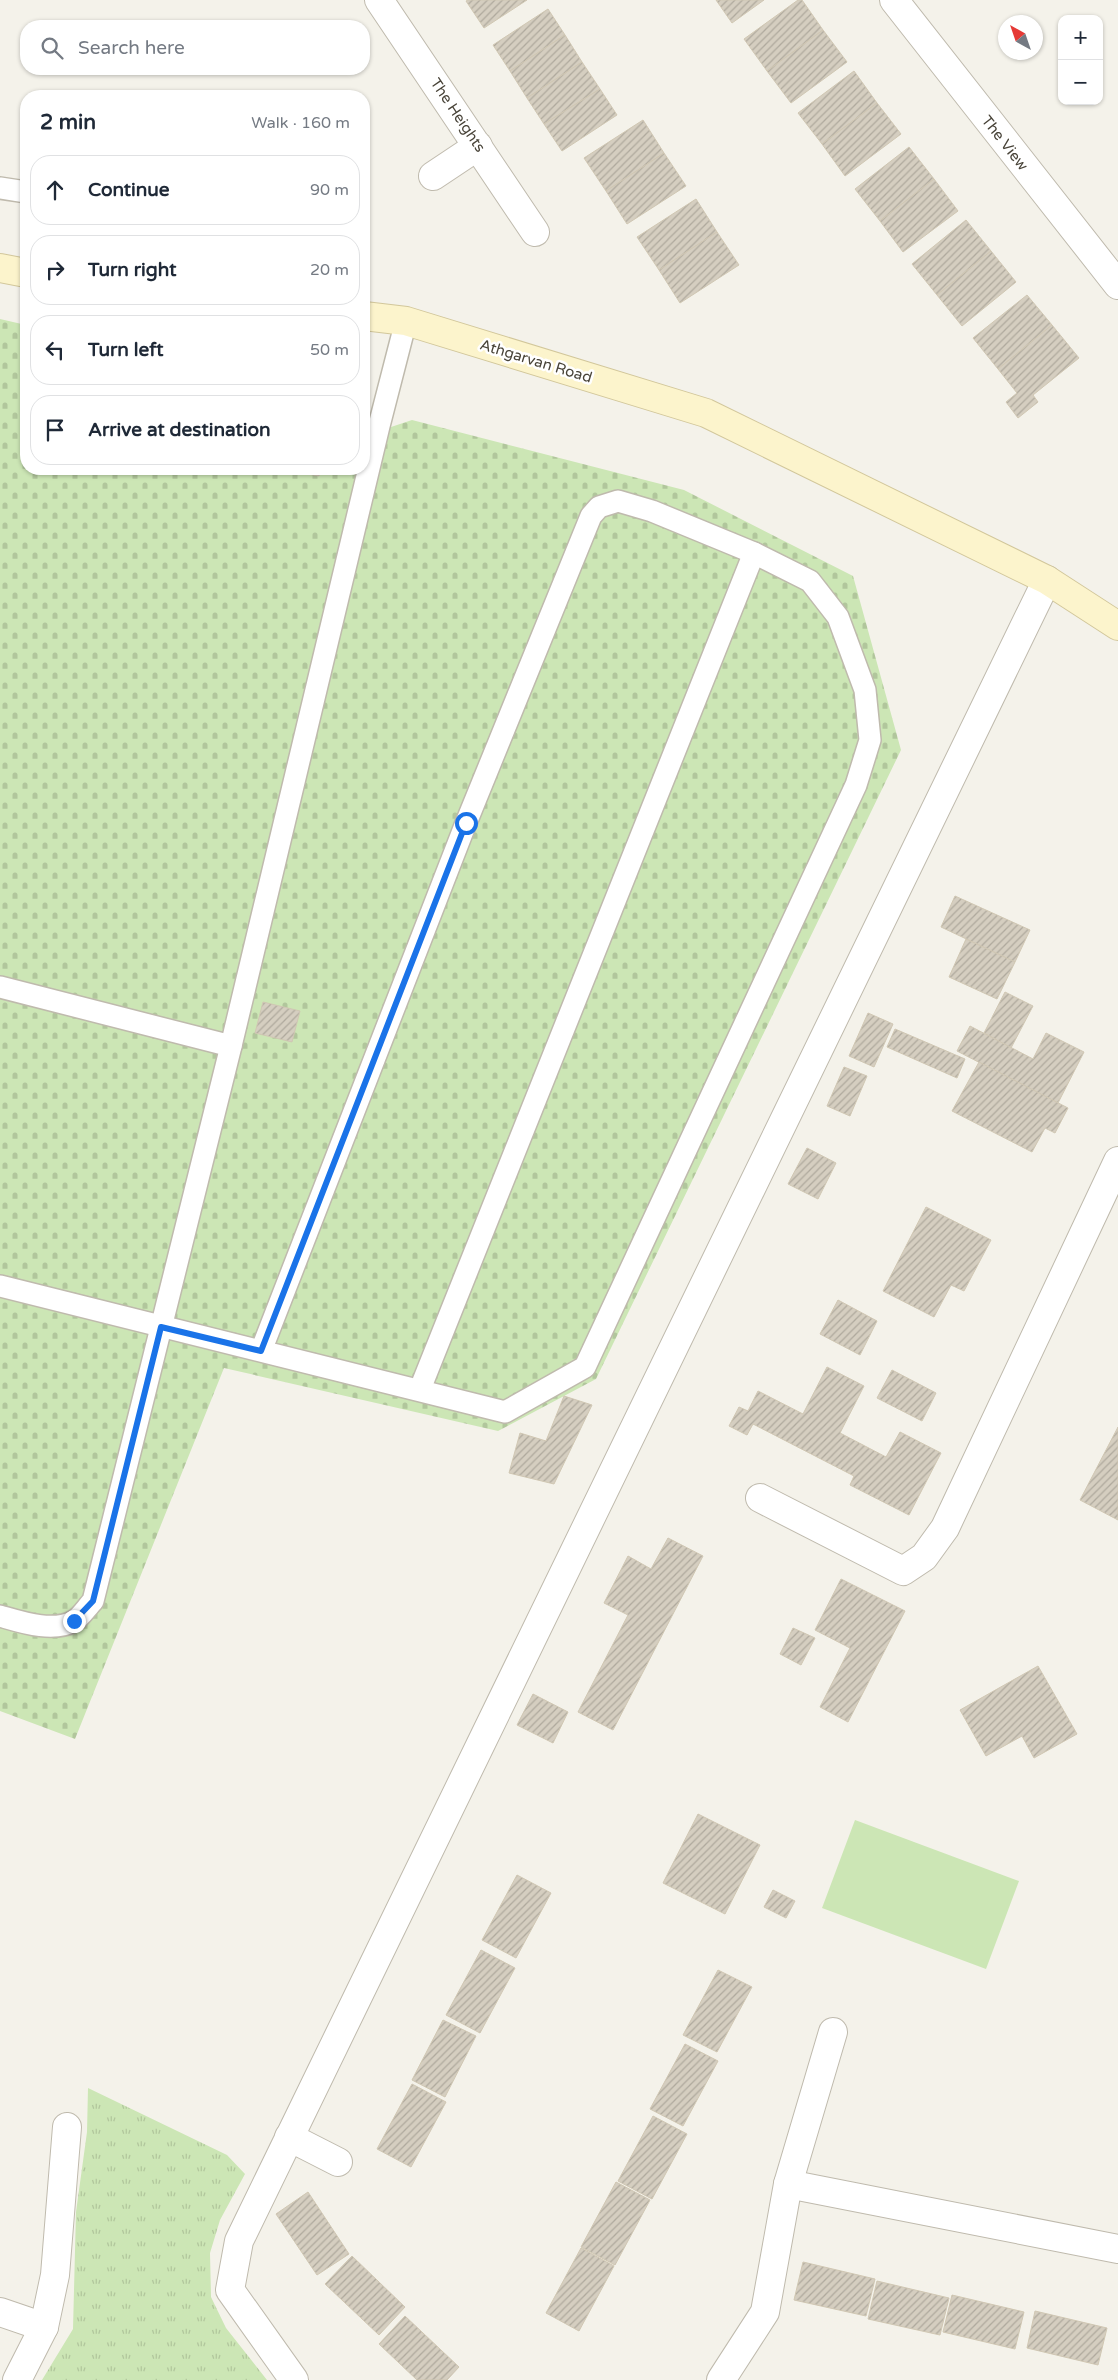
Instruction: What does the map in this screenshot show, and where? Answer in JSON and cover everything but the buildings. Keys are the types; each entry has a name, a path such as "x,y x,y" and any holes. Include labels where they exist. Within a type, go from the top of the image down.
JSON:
{"main road":[{"path":"0,268 20,272"},
{"name":"Athgarvan Road","path":"370,317 406,321 706,413 1047,580 1118,626"}],"street":[{"name":"The Heights","path":"379,0 534,232"},
{"name":"The View","path":"894,0 1118,285"},
{"path":"433,176 478,146"},
{"path":"294,2380 230,2290 239,2240 1047,580"},
{"path":"760,1498 903,1572 924,1557 945,1528 1118,1161"},
{"path":"721,2380 765,2312 788,2184 833,2032"},
{"path":"17,2380 44,2327 55,2275 67,2127"},
{"path":"289,2137 338,2162"},
{"path":"788,2184 1118,2249"},
{"path":"0,2312 44,2327"}],"lane":[{"path":"0,188 20,191"},
{"path":"370,460 406,321"},
{"path":"0,1616 23,1623 55,1626 74,1621 93,1601 231,1046 366,475"},
{"path":"0,1286 161,1327 261,1351 420,1389 505,1412 585,1367 856,785 870,740 865,690 838,617 810,581 754,553 652,511 618,500 599,507 590,516 466,823 261,1351"},
{"path":"420,1389 754,553"},
{"path":"0,987 231,1046"}],"green space":[{"path":"0,319 20,324 20,475 370,475 370,425 391,427 412,420 684,490 853,576 901,750 596,1379 498,1431 224,1368 75,1739 0,1711"},
{"path":"855,1820 1019,1881 986,1969 822,1908"},
{"path":"88,2088 227,2155 245,2174 220,2220 210,2253 211,2297 226,2328 267,2380 42,2380 73,2329 76,2212 87,2132"}],"route":[{"path":"74,1621 93,1601 161,1327 261,1351 466,823"}]}
